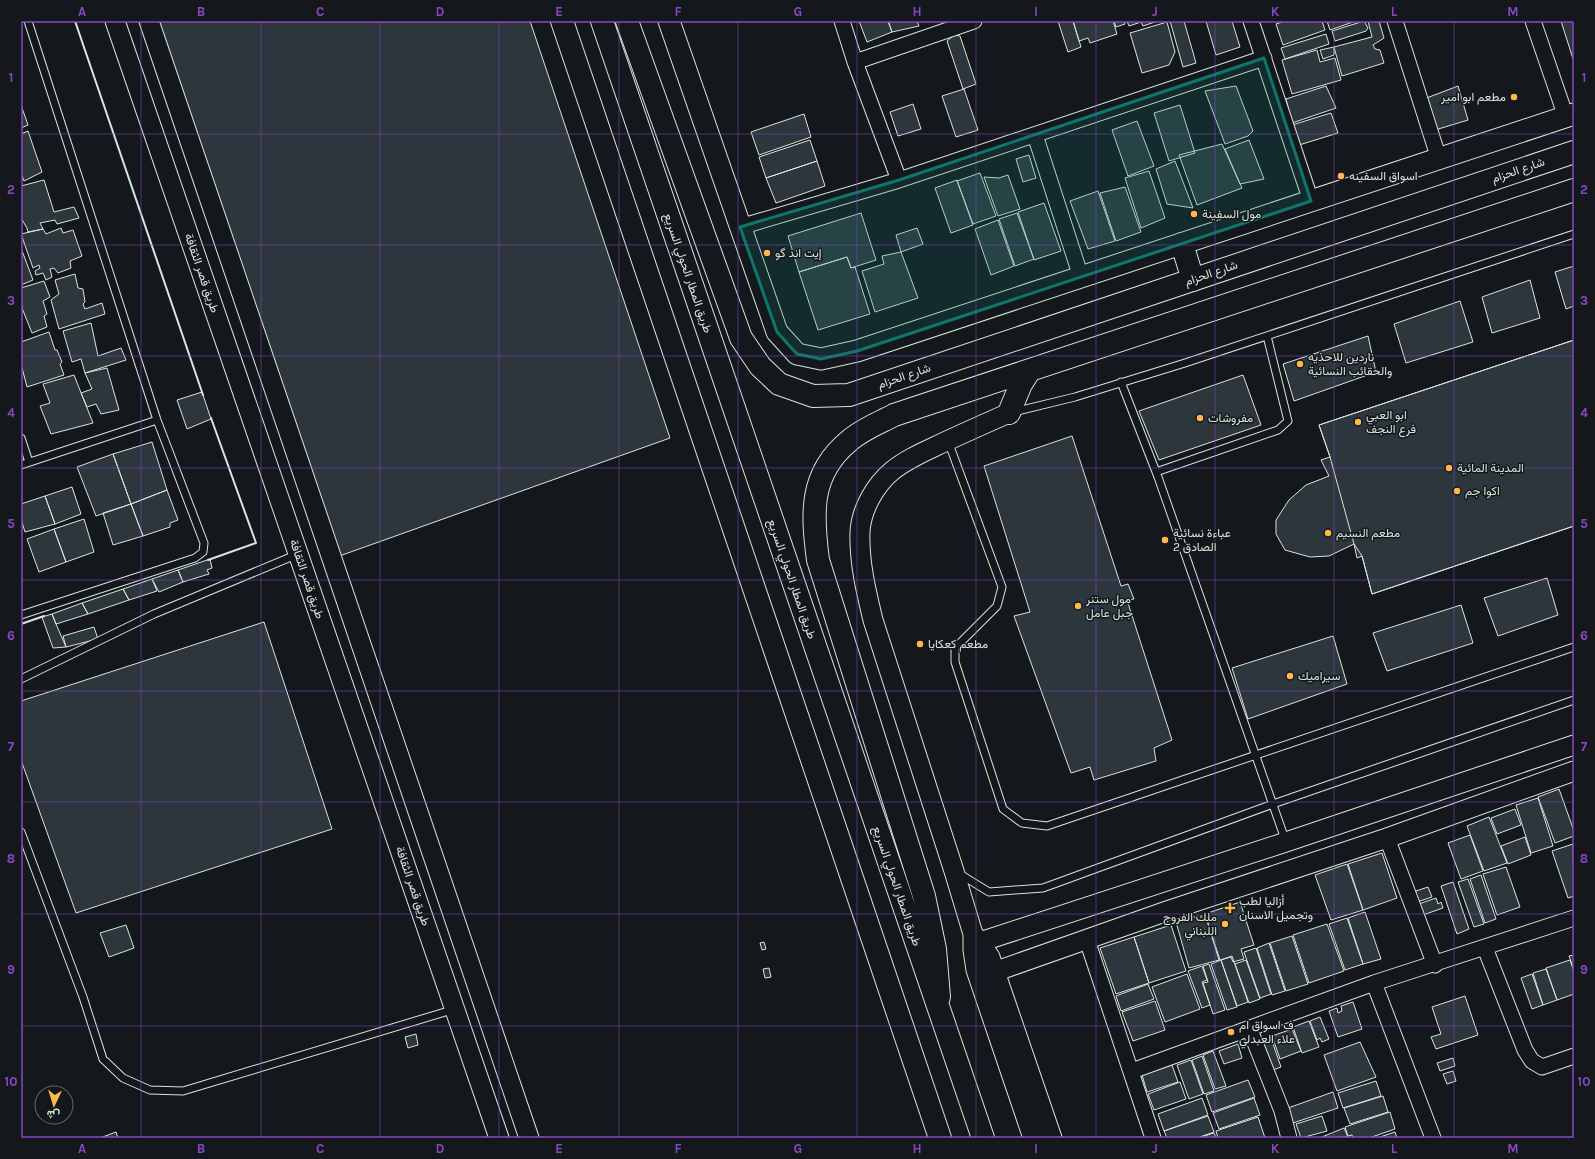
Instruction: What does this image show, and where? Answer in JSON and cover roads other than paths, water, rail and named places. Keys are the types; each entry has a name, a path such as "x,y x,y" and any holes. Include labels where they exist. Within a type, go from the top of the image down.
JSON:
{"main road":[{"path":"562,21 940,1138"},
{"name":"طريق المطار الحولي السريع","path":"602,21 983,1138"},
{"name":"شارع الحزام","path":"627,21 741,338 760,366 779,384 813,396 848,395 1574,152"},
{"path":"669,21 777,332 797,354 821,359 857,351 1570,116"},
{"path":"941,1014 935,948 924,896 818,560 814,523 817,487 831,458 849,440 894,415 1574,190"},
{"path":"1182,244 1192,280"},
{"path":"1009,413 1021,384 1030,370"}],"street":[{"name":"طريق قصر الثقافة","path":"115,21 499,1138"},
{"path":"149,21 529,1138"},
{"path":"842,21 855,62 899,180"},
{"path":"855,62 974,21"},
{"path":"1251,21 1311,201"},
{"path":"1395,21 1439,159"},
{"path":"1533,21 1570,116"},
{"path":"740,227 899,180 1264,58"},
{"path":"1035,135 1081,277"},
{"path":"1009,413 909,459 891,472 876,489 866,509 862,523 860,553 864,585 872,620 954,871 977,938 990,957 1052,1138"},
{"path":"977,938 1159,883 1286,842 1574,745"},
{"path":"994,972 1167,911 1387,838 1574,771"},
{"path":"1387,838 1435,965"},
{"path":"1159,883 1167,911"},
{"path":"1132,1071 1250,1030 1374,983 1435,965 1574,918"},
{"path":"977,938 973,950 976,970 1033,1138"},
{"path":"1087,940 1132,1071 1153,1138"},
{"path":"1485,948 1524,1050 1532,1061 1542,1067 1574,1056"},
{"path":"1374,983 1433,1138"},
{"path":"1250,1030 1282,1111 1289,1138"}],"lane":[{"path":"21,614 195,558 203,552 204,542 156,420 28,21"},
{"path":"1009,413 1075,397 1267,336 1574,234"},
{"path":"1156,472 1278,430 1288,421 1267,336"},
{"path":"1121,382 1156,472 1286,842"},
{"path":"21,465 156,420"},
{"path":"21,438 29,462"},
{"path":"948,440 1002,587 996,606 955,648 955,662 1003,809 1022,823 1047,826 1574,648"},
{"path":"21,679 154,614 298,554"},
{"path":"954,871 989,892 1043,888 1272,804 1574,700"},
{"path":"21,832 83,998 103,1059 123,1078 150,1090 183,1091 455,1008"}],"place":[{"name":"مطعم ابو امير","path":"1514,97"},
{"name":"اسواق السفينه","path":"1341,176"},
{"name":"مول السفينة","path":"1194,214"},
{"name":"إيت اند گو","path":"767,253"},
{"name":"ناردين للاحذيه والحقائب النسائية","path":"1300,364"},
{"name":"مفروشات","path":"1200,418"},
{"name":"ابو العبي فرع النجف","path":"1358,422"},
{"name":"المدينة المائية","path":"1449,468"},
{"name":"اكوا جم","path":"1457,491"},
{"name":"مطعم النسيم","path":"1328,533"},
{"name":"عباءة نسائية الصادق 2","path":"1165,540"},
{"name":"مول ستنر جبل عامل","path":"1078,606"},
{"name":"مطعم كعكايا","path":"920,644"},
{"name":"سيراميك","path":"1290,676"},
{"name":"أزاليا لطب وتجميل الاسنان","path":"1230,908"},
{"name":"ملك الفروج اللبناني","path":"1225,924"},
{"name":"ف اسواق ام علاء العبدلي","path":"1231,1032"}]}
